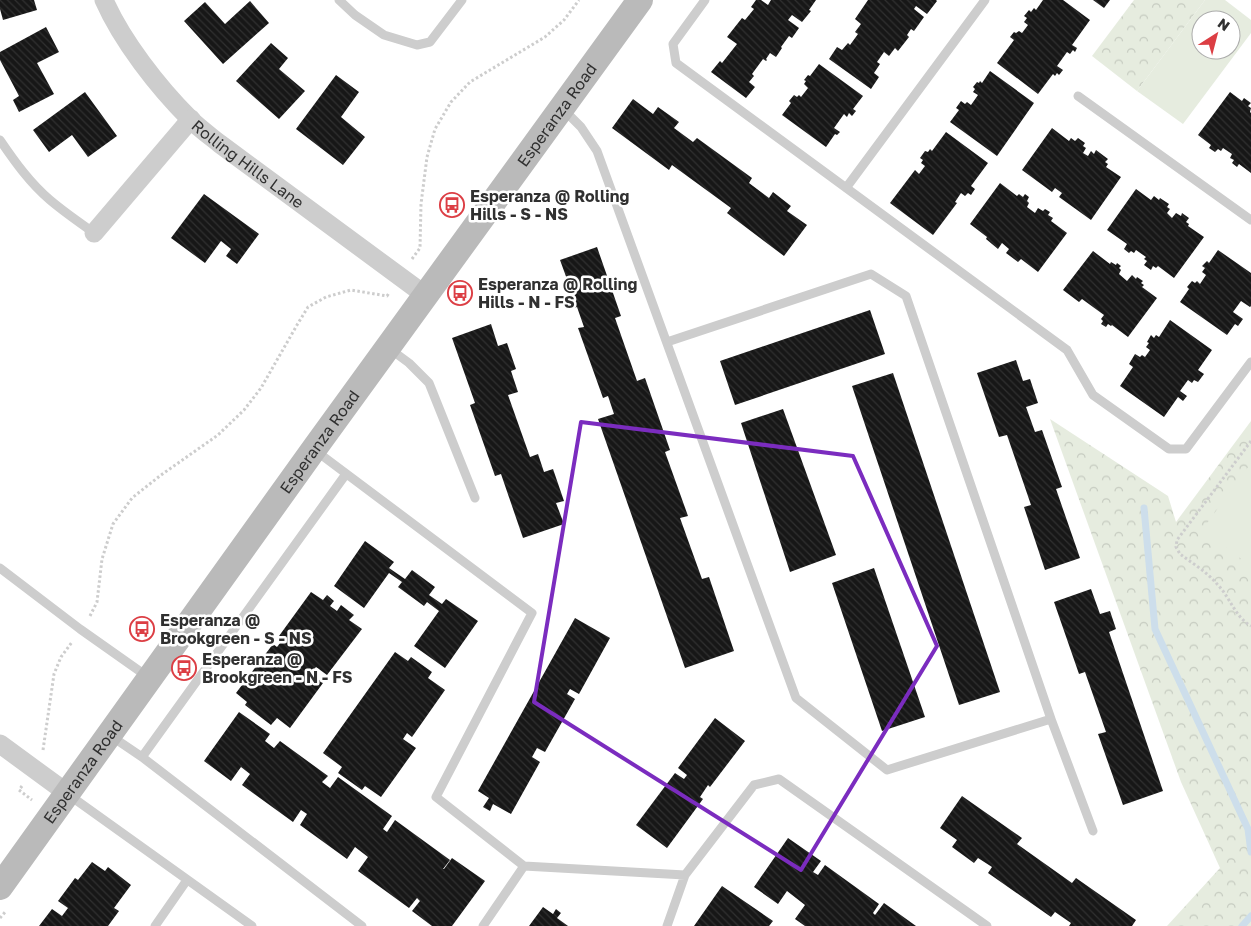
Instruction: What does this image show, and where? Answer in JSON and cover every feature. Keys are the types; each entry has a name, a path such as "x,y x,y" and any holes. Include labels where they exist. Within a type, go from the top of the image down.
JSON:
{"street":[{"name":"Rolling Hills Lane","path":"104,0 112,19 150,74 191,119 220,144 425,295"},
{"name":"Esperanza Road","path":"3,899 52,814 425,295 562,108 634,2"},
{"path":"94,233 191,119"},
{"path":"0,744 67,793"}],"lane":[{"path":"339,0 355,15 384,35 417,45 430,42 462,0"},
{"path":"705,0 673,44 676,63 1066,350 1093,396 1169,449 1186,449 1251,362"},
{"path":"846,188 984,0"},
{"path":"1078,96 1251,220"},
{"path":"562,108 581,126 597,151 796,698 887,770 1052,719"},
{"path":"0,140 30,181 40,191 94,233"},
{"path":"667,342 871,274 906,296 1052,719 1093,831"},
{"path":"388,348 409,363 429,383 475,498"},
{"path":"314,449 532,612 436,797 524,866 685,875"},
{"path":"142,757 346,474"},
{"path":"0,568 150,679"},
{"path":"110,734 362,926"},
{"path":"666,926 685,875 754,785 779,779 987,926"},
{"path":"67,793 252,926"},
{"path":"483,926 524,866"},
{"path":"156,926 187,880"}],"path":[{"path":"52,814 19,790 44,749 54,674 61,657 92,613 97,602 102,559 112,524 132,498 218,435 244,410 261,388 308,307 326,296 351,290 387,296 420,248 421,204 427,157 435,128 450,102 470,82 545,36 564,20 579,0"},
{"path":"1251,441 1177,540 1176,547 1180,554 1217,583 1236,612 1251,626"},
{"path":"0,918 3,899"}],"highlighted area":[{"path":"581,422 853,456 937,646 801,870 534,702"}],"green space":[{"path":"1134,0 1205,0 1198,10 1191,10 1191,19 1137,91 1092,56"},
{"path":"1205,0 1225,0 1238,10 1198,10"},
{"path":"1241,12 1251,20 1251,33 1241,46"},
{"path":"1191,19 1191,60 1231,60 1183,124 1137,91"},
{"path":"1050,419 1168,496 1176,522 1251,421 1251,926 1167,926 1220,868 1181,782"},
{"path":"1251,463 1251,566 1202,530"}],"building":[{"path":"0,0 34,0 37,10 3,20"},
{"path":"756,0 761,0 768,5 771,0 816,0 809,10 811,11 802,22 792,15 788,20 799,28 792,38 789,36 776,57 770,53 766,61 763,59 752,74 754,76 749,82 755,87 746,98 711,72 720,61 722,63 737,44 727,37 742,18 745,20 754,9 751,7"},
{"path":"868,0 937,1 927,14 916,6 914,9 924,17 914,31 911,29 907,35 909,37 898,51 895,48 889,56 884,52 877,62 880,64 874,73 879,77 871,89 829,59 837,47 842,50 848,43 850,45 858,34 855,32 861,24 855,19"},
{"path":"1043,0 1063,0 1090,20 1072,45 1077,48 1075,52 1073,50 1070,54 1067,52 1057,66 1063,70 1059,75 1057,73 1055,76 1053,74 1038,94 997,63 1014,40 1010,37 1014,32 1019,31 1022,33 1028,25 1024,22 1027,18 1024,16 1029,10 1031,12 1034,8 1036,10"},
{"path":"1093,0 1110,0 1104,8"},
{"path":"250,1 269,23 223,64 184,21 205,2 225,24"},
{"path":"46,27 59,52 37,63 54,94 19,112 13,100 19,96 0,60 0,52"},
{"path":"271,43 288,58 279,69 305,91 279,119 236,81"},
{"path":"819,64 863,96 853,109 856,111 852,116 849,113 847,117 844,114 834,128 840,132 837,135 835,134 826,147 782,115 791,103 789,101 794,95 801,97 808,88 804,84 806,81 804,80 808,75 810,76"},
{"path":"990,71 1034,103 997,156 950,122 959,110 956,108 961,101 971,105 978,95 973,92 975,89 973,87 977,82 979,83 980,81 982,83"},
{"path":"336,75 359,92 341,117 365,137 343,165 296,129"},
{"path":"85,92 117,136 88,157 72,135 49,152 33,130"},
{"path":"1230,92 1242,101 1244,98 1251,103 1248,106 1251,108 1251,173 1239,164 1237,167 1232,163 1234,160 1230,158 1232,154 1223,148 1221,151 1218,149 1215,152 1209,148 1211,145 1198,135"},
{"path":"633,99 653,114 658,107 679,122 674,128 693,142 697,138 752,178 749,183 769,198 773,192 791,206 787,211 807,225 784,256 727,213 731,208 672,165 669,170 612,128"},
{"path":"1052,128 1069,141 1071,138 1075,141 1078,138 1085,143 1083,146 1086,148 1083,153 1088,156 1091,151 1094,154 1096,150 1108,159 1105,162 1108,164 1106,167 1121,177 1091,220 1059,197 1062,193 1055,188 1052,192 1022,170"},
{"path":"946,132 988,163 971,186 975,189 971,195 968,193 965,196 961,193 955,202 957,203 933,235 890,203 915,170 919,174 925,166 921,163 923,160 920,158 925,151 928,152 930,149 932,151"},
{"path":"1000,183 1017,196 1019,194 1023,197 1025,194 1029,197 1027,207 1035,213 1038,208 1050,212 1048,215 1053,218 1051,221 1067,233 1038,272 1021,259 1018,262 1006,253 1009,249 1002,243 998,249 986,239 987,237 970,224"},
{"path":"1136,189 1151,200 1154,196 1169,204 1167,207 1170,209 1167,213 1172,218 1176,213 1181,216 1182,213 1189,218 1186,222 1189,224 1188,226 1204,237 1174,278 1158,266 1156,268 1153,266 1151,270 1144,265 1147,261 1144,259 1146,257 1136,250 1134,253 1131,251 1129,253 1124,249 1127,244 1107,230"},
{"path":"204,194 259,234 237,264 226,256 231,249 221,241 205,263 171,238"},
{"path":"597,247 621,316 615,318 637,381 645,378 670,450 665,452 688,516 680,518 702,579 709,577 734,651 685,668 598,419 614,414 608,396 603,398 578,328 584,327 577,307 572,309 563,284 568,282 560,260"},
{"path":"1218,250 1251,273 1251,306 1241,301 1233,312 1243,319 1238,326 1235,324 1227,335 1180,302 1192,281 1195,283 1197,281 1200,284 1206,275 1202,272 1205,268 1202,266 1207,261 1209,263"},
{"path":"1093,251 1110,264 1111,262 1116,265 1117,263 1121,266 1119,274 1127,281 1132,275 1136,279 1137,277 1143,281 1141,283 1144,285 1142,287 1157,298 1128,337 1112,325 1108,324 1106,327 1101,324 1103,321 1101,319 1104,315 1082,299 1079,302 1063,290"},
{"path":"870,310 885,354 735,405 720,361"},
{"path":"1170,320 1212,350 1198,370 1204,374 1198,382 1194,380 1192,383 1188,380 1180,391 1187,396 1183,401 1178,397 1164,417 1120,386 1133,367 1129,364 1135,354 1145,357 1150,350 1146,347 1151,335 1154,338 1156,335 1159,337"},
{"path":"491,324 498,346 507,343 516,369 511,371 518,392 508,395 530,457 538,454 544,472 553,469 564,501 556,503 564,524 523,538 501,474 495,476 470,405 475,403 452,338"},
{"path":"1016,360 1023,381 1030,379 1038,403 1026,407 1035,432 1042,430 1062,487 1056,489 1080,558 1045,570 1024,507 1031,505 1007,435 999,437 977,373"},
{"path":"893,373 1000,692 959,705 852,386"},
{"path":"783,409 836,555 790,572 741,423"},
{"path":"365,541 394,562 389,568 405,579 412,570 435,587 429,595 442,604 446,599 478,621 445,668 414,646 439,611 427,602 424,606 398,587 402,582 389,573 364,608 334,586"},
{"path":"874,568 925,717 882,731 832,583"},
{"path":"1091,589 1100,614 1110,611 1116,629 1109,632 1163,791 1123,805 1098,734 1106,732 1085,672 1079,674 1054,602"},
{"path":"311,592 323,600 327,595 334,601 330,606 337,611 341,605 354,615 349,620 362,629 327,675 316,667 311,673 323,683 290,728 277,718 271,725 245,705 247,702 236,693 273,644 277,647 283,639 279,636"},
{"path":"575,618 610,638 579,694 570,689 567,694 575,699 545,752 537,748 532,757 540,762 511,814 493,804 490,811 483,807 489,798 478,791"},
{"path":"395,652 408,661 411,657 432,672 428,678 445,690 412,737 407,733 403,739 416,748 381,797 365,786 362,790 338,773 342,767 323,753"},
{"path":"239,712 270,734 265,741 274,748 280,741 328,776 322,782 330,788 338,777 392,816 383,829 387,832 395,820 450,860 443,869 452,858 485,881 452,926 432,926 412,911 420,901 417,898 409,908 358,871 368,857 355,847 347,859 300,825 307,814 301,810 293,822 242,785 250,774 241,767 231,781 204,761"},
{"path":"715,718 745,741 710,787 708,785 700,797 703,799 667,848 636,825 675,773 684,779 687,775 678,768"},
{"path":"962,796 1022,838 1017,844 1072,883 1076,878 1136,920 1132,926 1069,926 1071,923 1055,912 1051,917 988,873 992,867 978,858 974,863 952,847 957,840 940,828"},
{"path":"788,838 821,861 813,872 818,875 825,865 879,904 873,913 875,915 884,903 916,926 805,926 795,919 805,905 787,891 778,904 754,887"},
{"path":"92,862 105,871 108,867 131,885 114,908 119,911 108,926 39,926 52,909 62,916 68,908 58,901 75,878 78,880"},
{"path":"722,886 773,921 769,926 694,926"},
{"path":"543,907 553,914 556,909 561,913 557,918 568,926 529,926"}],"waterway":[{"path":"1144,508 1155,629 1248,829 1251,852"},
{"path":"1242,926 1251,916"}],"place":[{"name":"Esperanza @ Rolling Hills - S - NS","path":"452,205"},
{"name":"Esperanza @ Rolling Hills - N - FS","path":"460,293"},
{"name":"Esperanza @ Brookgreen - S - NS","path":"142,629"},
{"name":"Esperanza @ Brookgreen - N - FS","path":"184,668"}]}
